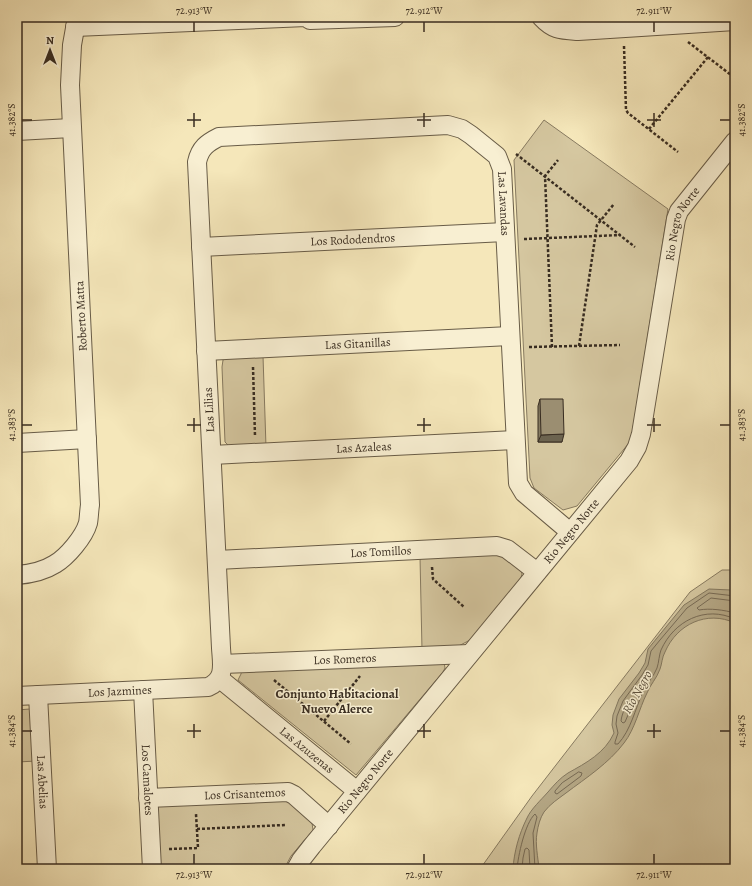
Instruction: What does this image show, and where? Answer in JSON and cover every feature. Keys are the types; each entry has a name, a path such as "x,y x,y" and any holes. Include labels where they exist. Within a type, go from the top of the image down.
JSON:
{"street":[{"path":"76,22 306,17 310,20 395,17"},
{"path":"545,21 555,29 578,30 623,28 648,22 666,25 735,21"},
{"name":"Roberto Matta","path":"17,576 30,574 56,564 83,535 88,523 90,505 71,128 70,65 76,22"},
{"name":"Las Lavandas","path":"206,144 224,136 448,125 462,130 497,156 502,169 518,478 524,493 570,532"},
{"path":"17,131 71,128"},
{"name":"Rio Negro Norte","path":"296,869 300,860 629,461 637,447 641,434 676,219 679,211 735,141"},
{"name":"Las Lilias","path":"206,144 201,150 197,162 217,560 221,671"},
{"name":"Los Rododendros","path":"201,247 505,236"},
{"name":"Las Gitanillas","path":"206,351 261,348 510,342"},
{"path":"17,443 87,439"},
{"name":"Las Azaleas","path":"212,455 515,440"},
{"name":"Los Tomillos","path":"217,560 502,546 507,548 537,572"},
{"name":"Los Romeros","path":"221,671 265,662 469,654"},
{"name":"Los Jazmines","path":"17,696 208,687 221,671"},
{"name":"Las Azuzenas","path":"221,671 357,791"},
{"name":"Los Camalotes","path":"143,690 152,869"},
{"name":"Las Abelias","path":"38,695 47,869"},
{"name":"Los Crisantemos","path":"148,798 288,792 294,795 329,826"}],"path":[{"path":"666,25 735,78"},
{"path":"623,28 626,110 678,152"},
{"path":"649,129 708,57"},
{"path":"497,156 508,148 635,247"},
{"path":"552,347 545,176 558,160"},
{"path":"579,346 597,225 614,204"},
{"path":"505,236 547,238 621,236"},
{"path":"510,342 552,347 620,345"},
{"path":"256,453 252,368 261,348"},
{"path":"431,549 433,579 464,607"},
{"path":"324,721 374,658"},
{"path":"265,662 266,674 351,744"},
{"path":"151,849 198,848 195,796"},
{"path":"197,829 285,825"}],"shaded area":[{"path":"544,120 668,209 632,434 629,443 577,506 563,510 534,488 530,478 514,160"},
{"path":"263,356 266,447 229,446 225,442 223,360 228,357"},
{"path":"501,555 520,567 522,574 520,581 470,640 451,650 422,650 420,557"},
{"path":"722,570 735,570 735,869 480,869 532,796 690,592"},
{"path":"444,662 445,668 443,672 356,775 238,680 242,668"},
{"path":"30,709 37,761 17,762 17,710"},
{"path":"290,798 311,816 313,830 291,856 284,869 158,869 155,808 160,804"}],"water":[{"name":"Río Negro","path":"709,589 731,590 735,592 735,623 724,619 704,619 685,627 677,634 670,642 664,654 659,672 648,690 634,725 624,743 604,764 546,809 540,819 536,837 539,869 513,869 514,856 519,837 531,811 560,779 594,757 606,746 614,733 612,725 613,715 619,699 645,663 648,649 684,605"}],"building":[{"path":"540,399 563,399 564,434 541,435"}],"district":[{"name":"Conjunto Habitacional Nuevo Alerce","path":"337,700"}]}
